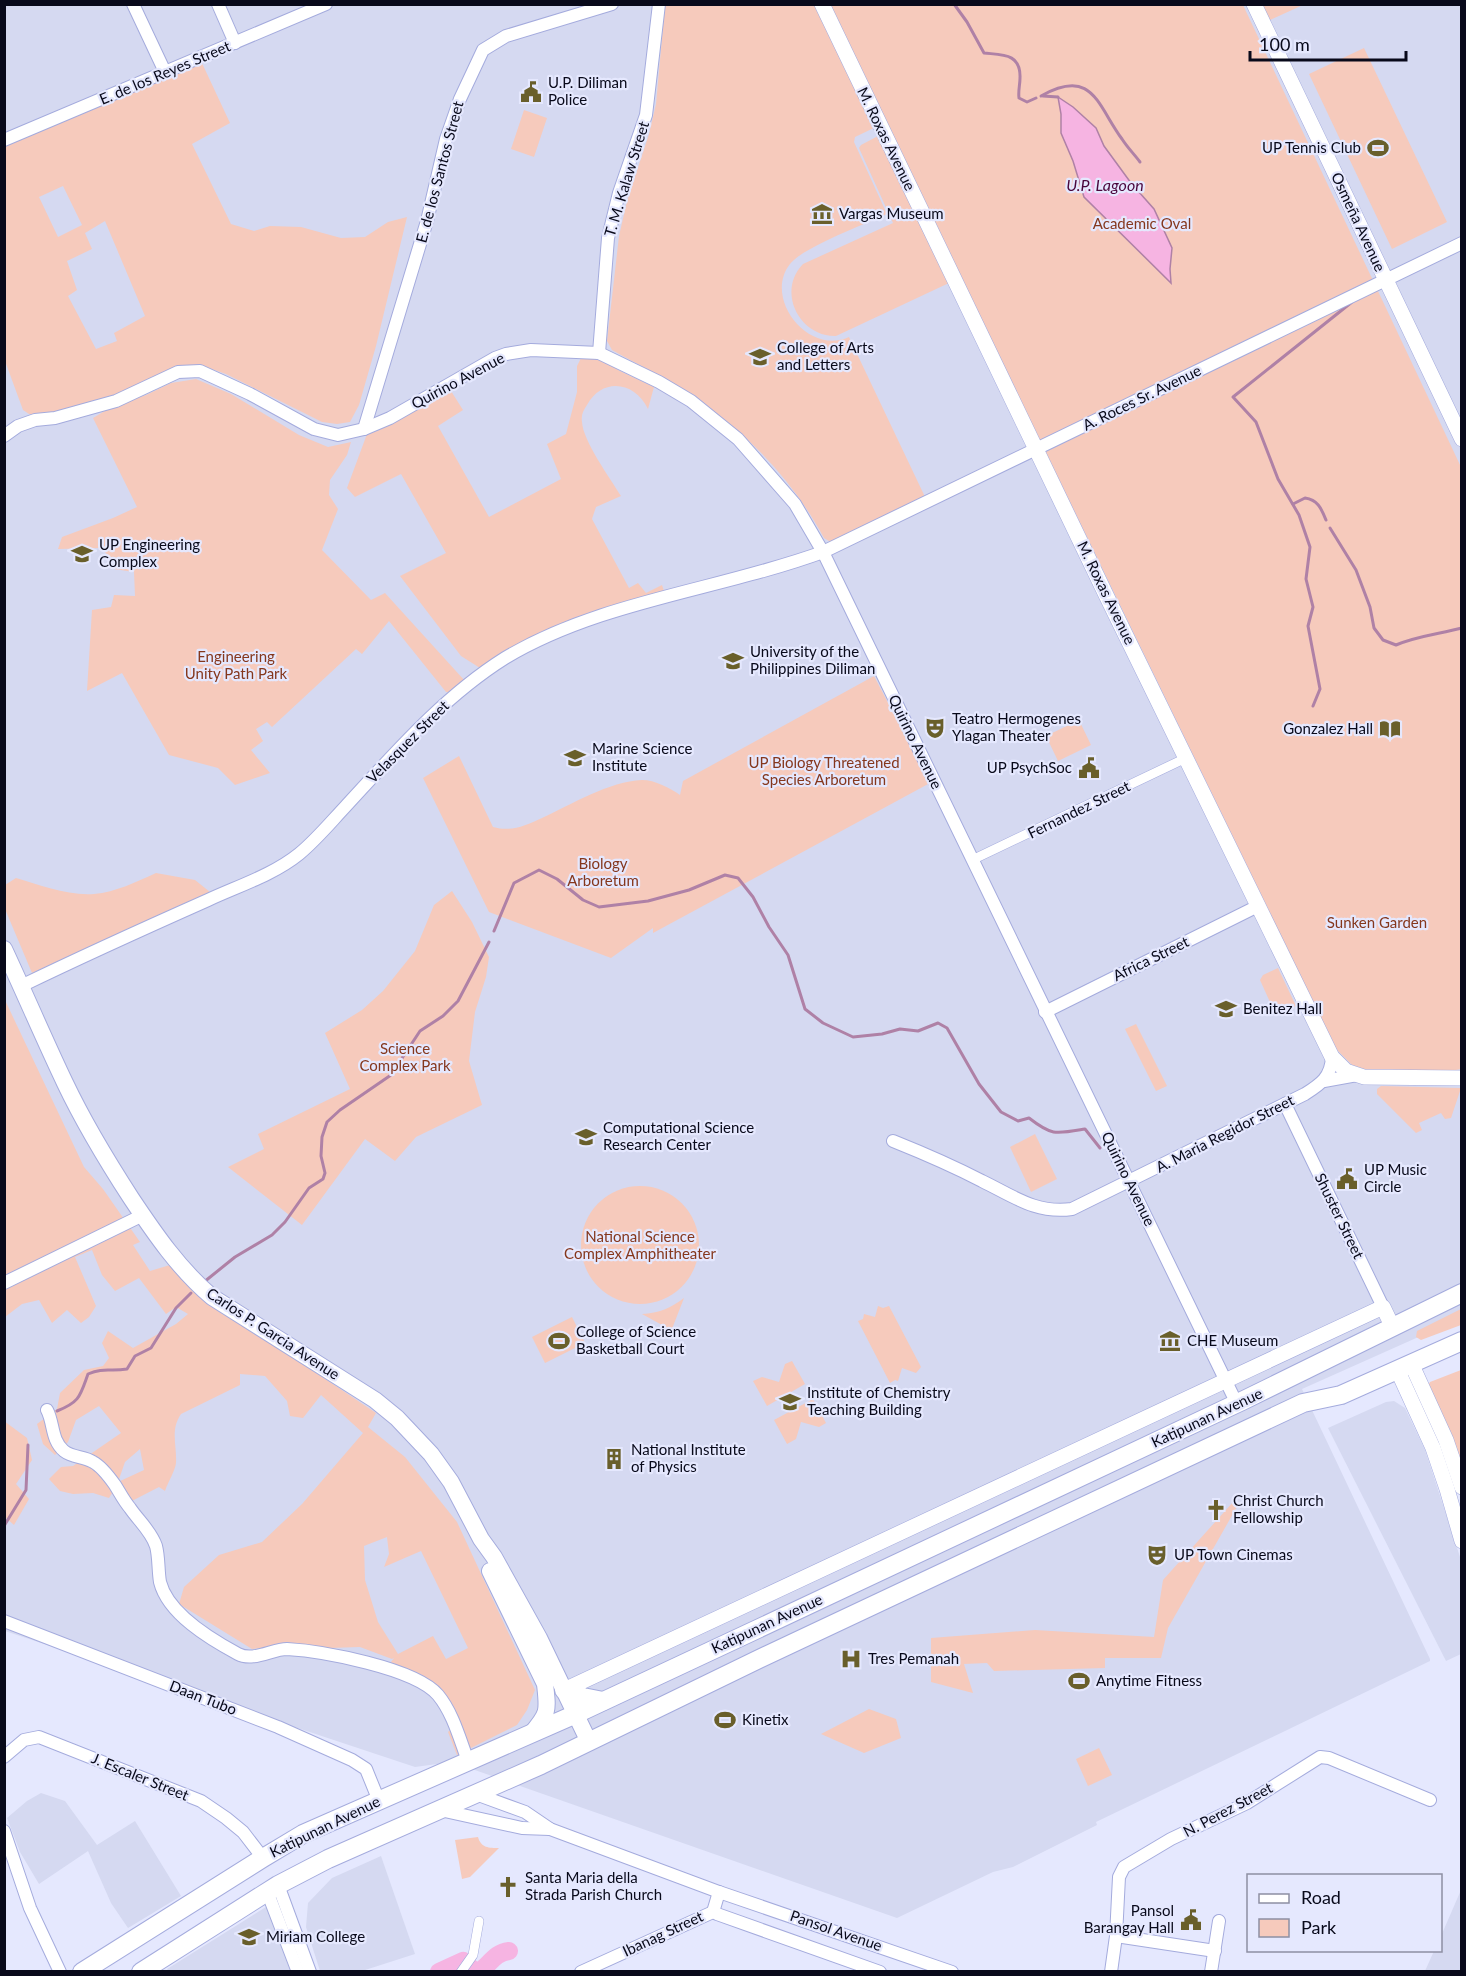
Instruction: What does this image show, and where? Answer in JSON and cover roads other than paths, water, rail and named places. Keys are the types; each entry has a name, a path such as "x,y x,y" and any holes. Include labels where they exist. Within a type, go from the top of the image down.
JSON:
{"main road":[{"name":"Carlos P. Garcia Avenue","path":"4,950 83,1119 142,1215 172,1257 196,1284 212,1297 356,1387 397,1418 431,1454 451,1482 481,1539 494,1557 534,1628 564,1690 571,1716 589,1742"},
{"name":"Katipunan Avenue","path":"82,1971 303,1834 571,1716 749,1633 1237,1404 1461,1293"},
{"name":"Katipunan Avenue","path":"141,1971 273,1888 368,1841 589,1742 759,1659 1303,1403 1341,1395 1461,1341"},
{"path":"995,1517 1006,1543"},
{"name":"Carlos P. Garcia Avenue","path":"481,1539 485,1562 545,1684 547,1704 544,1719 531,1734"},
{"path":"749,1633 752,1647 759,1659"},
{"path":"564,1690 603,1701"},
{"path":"368,1841 386,1823 399,1816 572,1740 577,1736 578,1730 571,1716"}],"street":[{"path":"133,4 165,72"},
{"path":"218,4 235,43"},
{"name":"E. de los Reyes Street","path":"4,140 326,4"},
{"name":"E. de los Santos Street","path":"364,429 424,231 446,139 460,99 483,50 506,36 527,28 612,4"},
{"name":"T. M. Kalaw Street","path":"599,353 608,238 619,193 646,115 659,4"},
{"name":"M. Roxas Avenue","path":"822,4 1332,1057 1341,1068 1357,1075"},
{"name":"Osmeña Avenue","path":"1254,4 1461,439"},
{"name":"A. Roces Sr. Avenue","path":"823,552 1461,243"},
{"name":"Quirino Avenue","path":"4,436 18,426 35,420 55,418 116,401 178,372 200,371 326,434 338,435 364,429 396,415 495,358 531,350 599,353 659,382 691,401 731,433 759,461 795,504 823,552 1237,1404"},
{"name":"Velasquez Street","path":"21,986 242,885 277,868 297,855 434,714 472,681 506,658 553,633 583,621 787,565 823,552"},
{"name":"Fernandez Street","path":"972,860 1186,758"},
{"name":"Africa Street","path":"1045,1011 1258,906"},
{"path":"1324,1081 1329,1072 1332,1057"},
{"path":"1357,1075 1461,1078"},
{"name":"A. Maria Regidor Street","path":"893,1141 945,1163 1028,1205 1059,1211 1072,1209 1129,1182 1285,1104 1324,1081 1357,1075"},
{"name":"Shuster Street","path":"1285,1104 1393,1328"},
{"path":"4,1283 142,1215"},
{"name":"Katipunan Avenue","path":"564,1690 1383,1307"},
{"path":"1404,1366 1446,1440 1461,1487"},
{"path":"1404,1366 1447,1489 1461,1541"},
{"path":"47,1410 51,1416 54,1438 63,1450 72,1456 94,1462 114,1484 148,1532 156,1546 160,1582 166,1598 178,1612 206,1634 241,1656 285,1649 309,1651 363,1662 417,1680 437,1694 445,1706 468,1761"},
{"name":"Daan Tubo","path":"4,1621 278,1727 352,1760 366,1769 379,1801"},
{"name":"J. Escaler Street","path":"4,1757 24,1740 39,1737 130,1772 201,1802 226,1818 243,1832 262,1858"},
{"name":"N. Perez Street","path":"1111,1971 1116,1936 1120,1870 1171,1839 1247,1803 1320,1757 1329,1758 1430,1800"},
{"name":"Pansol Avenue","path":"473,1793 525,1812 550,1829 719,1892 952,1971"},
{"name":"Pansol Avenue","path":"437,1810 522,1828 550,1829"},
{"path":"4,1831 30,1908 60,1971"},
{"path":"273,1888 298,1971"},
{"path":"273,1888 310,1971"},
{"path":"713,1912 719,1892"},
{"name":"Pansol Avenue","path":"713,1912 880,1971"},
{"name":"Ibanag Street","path":"581,1971 713,1912"},
{"path":"463,1969 472,1955 478,1921"},
{"path":"1211,1971 1219,1921"},
{"path":"1116,1936 1215,1950"}],"water":[{"name":"U.P. Lagoon","path":"1058,97 1096,128 1104,146 1131,183 1154,209 1172,248 1171,283 1084,197 1073,161 1061,133"}],"waterway":[{"path":"954,4 984,53 1009,57 1017,64 1020,78 1019,98 1027,102 1036,98"},
{"path":"1041,96 1058,88 1072,86 1083,88 1099,103 1140,162"},
{"path":"1043,96 1058,97"},
{"path":"1313,706 1320,689 1308,626 1313,607 1306,579 1310,547 1299,515 1278,479 1256,422 1233,397 1352,302"},
{"path":"1293,504 1305,498 1313,501 1321,508 1326,520"},
{"path":"1330,528 1356,570 1370,607 1374,628 1383,640 1396,645 1462,628"},
{"path":"494,931 514,883 539,870 557,879 583,900 599,907 648,901 689,890 725,875 738,878 753,897 769,927 788,955 805,1009 823,1023 853,1037 882,1034 900,1029 918,1031 938,1023 947,1028 979,1084 1001,1112 1018,1121 1029,1118 1049,1131 1067,1132 1085,1129 1100,1148"},
{"path":"204,1282 235,1257 272,1235 285,1222 309,1188 323,1179 325,1173 321,1156 322,1137 327,1122 340,1110 391,1075 420,1031 443,1016 458,1001 489,942"},
{"path":"57,1411 75,1401 88,1374 127,1369 135,1356 151,1348 176,1308 191,1293"},
{"path":"4,1526 26,1490 28,1445"},
{"path":"478,1972 499,1954 509,1951"},
{"path":"439,1972 463,1961 475,1972"}],"place":[{"name":"U.P. Diliman Police","path":"531,92"},
{"name":"UP Tennis Club","path":"1378,148"},
{"name":"Vargas Museum","path":"822,214"},
{"name":"College of Arts and Letters","path":"760,357"},
{"name":"UP Engineering Complex","path":"82,554"},
{"name":"University of the Philippines Diliman","path":"733,661"},
{"name":"Teatro Hermogenes Ylagan Theater","path":"935,728"},
{"name":"Gonzalez Hall","path":"1390,729"},
{"name":"Marine Science Institute","path":"575,758"},
{"name":"UP PsychSoc","path":"1089,768"},
{"name":"Benitez Hall","path":"1226,1009"},
{"name":"Computational Science Research Center","path":"586,1137"},
{"name":"UP Music Circle","path":"1347,1179"},
{"name":"College of Science Basketball Court","path":"559,1341"},
{"name":"CHE Museum","path":"1170,1341"},
{"name":"Institute of Chemistry Teaching Building","path":"790,1402"},
{"name":"National Institute of Physics","path":"614,1459"},
{"name":"Christ Church Fellowship","path":"1216,1510"},
{"name":"UP Town Cinemas","path":"1157,1555"},
{"name":"Tres Pemanah","path":"851,1659"},
{"name":"Anytime Fitness","path":"1079,1681"},
{"name":"Kinetix","path":"725,1720"},
{"name":"Santa Maria della Strada Parish Church","path":"508,1887"},
{"name":"Pansol Barangay Hall","path":"1191,1920"},
{"name":"Miriam College","path":"249,1937"}],"park label":[{"name":"Academic Oval","path":"1142,224"},
{"name":"Engineering Unity Path Park","path":"236,666"},
{"name":"UP Biology Threatened Species Arboretum","path":"824,772"},
{"name":"Biology Arboretum","path":"603,872"},
{"name":"Sunken Garden","path":"1377,923"},
{"name":"Science Complex Park","path":"405,1058"},
{"name":"National Science Complex Amphitheater","path":"640,1246"}]}
